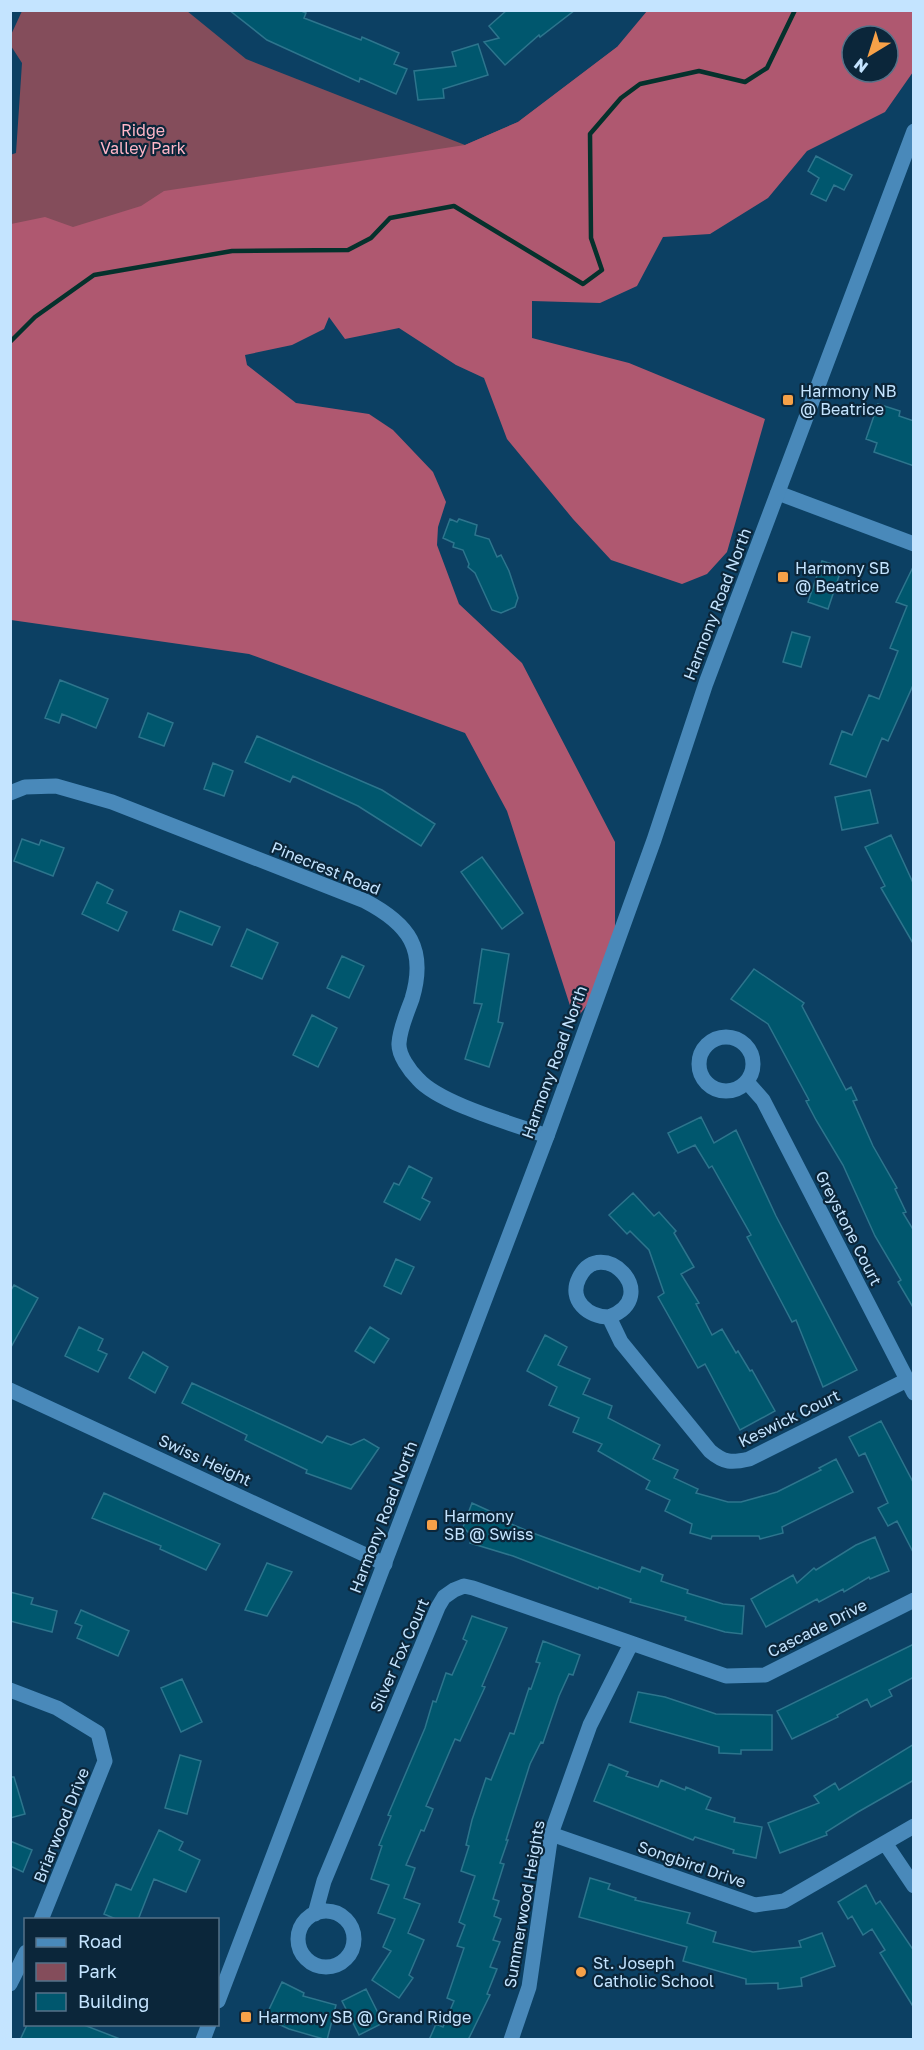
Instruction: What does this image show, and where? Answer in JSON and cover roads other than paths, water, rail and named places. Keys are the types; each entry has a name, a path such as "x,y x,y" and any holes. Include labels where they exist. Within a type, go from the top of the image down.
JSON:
{"street":[{"name":"Harmony Road North","path":"219,1998 547,1136 654,840 706,683 914,131"},
{"path":"778,493 914,544"},
{"name":"Pinecrest Road","path":"10,793 25,787 56,786 112,802 365,901 386,912 403,926 414,944 416,954 416,987 399,1045 406,1063 419,1081 439,1094 547,1136"},
{"name":"Greystone Court","path":"747,1082 763,1100 910,1387"},
{"name":"Keswick Court","path":"609,1317 621,1342 710,1451 721,1461 735,1463 749,1459 910,1387"},
{"name":"Swiss Height","path":"10,1390 385,1564"},
{"name":"Silver Fox Court","path":"315,1914 324,1881 423,1639 444,1597 464,1586 473,1588 631,1644"},
{"name":"Cascade Drive","path":"631,1644 726,1676 765,1675 914,1600"},
{"name":"Summerwood Heights","path":"511,2040 529,1987 552,1834 590,1725 631,1644"},
{"name":"Briarwood Drive","path":"10,1690 57,1708 98,1733 105,1761 42,1918"},
{"name":"Songbird Drive","path":"552,1834 755,1905 784,1901 914,1826"},
{"path":"885,1843 914,1886"},
{"path":"10,1984 24,1956"},
{"path":"203,2040 209,2026"}],"waterway":[{"path":"10,342 35,317 94,275 232,251 348,250 371,238 390,218 454,206 583,284 602,270 591,238 590,134 621,98 640,84 699,71 745,82 767,68 795,10"}],"place":[{"name":"Harmony NB @ Beatrice","path":"788,400"},
{"name":"Harmony SB @ Beatrice","path":"783,577"},
{"name":"Harmony SB @ Swiss","path":"432,1525"},
{"name":"St. Joseph Catholic School","path":"581,1972"},
{"name":"Harmony SB @ Grand Ridge","path":"246,2017"}],"park label":[{"name":"Ridge Valley Park","path":"143,139"}]}
